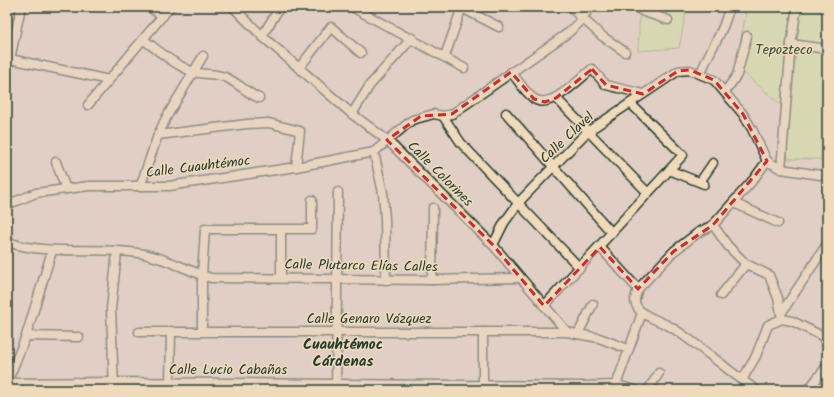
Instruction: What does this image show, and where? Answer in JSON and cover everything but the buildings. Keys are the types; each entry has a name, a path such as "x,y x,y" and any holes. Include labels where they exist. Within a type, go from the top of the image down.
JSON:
{"street":[{"path":"7,74 21,7"},
{"path":"149,7 163,16"},
{"path":"88,105 144,40 170,7"},
{"name":"Calle Colorines","path":"233,7 262,36 352,114 388,140 493,245 567,332"},
{"path":"262,36 280,7"},
{"path":"352,7 412,38 464,68"},
{"path":"365,15 369,7"},
{"path":"445,56 461,7 499,27"},
{"path":"570,7 582,19 625,52"},
{"path":"580,268 462,143 443,116 452,114 568,33 582,19 590,7"},
{"path":"635,7 644,12 668,20"},
{"path":"729,7 727,19 707,56 701,73 714,80 743,114 752,129 766,161 781,169 827,176"},
{"path":"781,169 791,44 797,7"},
{"path":"299,68 331,27 361,53"},
{"path":"725,92 738,76 747,36"},
{"path":"352,114 370,85 412,38"},
{"path":"144,40 185,68 195,72 220,75 228,78 249,94 259,98"},
{"path":"791,44 827,49"},
{"path":"140,187 158,135 166,118 195,72 203,56"},
{"path":"10,59 109,80"},
{"path":"511,72 534,99 545,102 556,98 592,69 606,85 643,94"},
{"name":"Calle Clavel","path":"493,245 504,223 519,202 587,132 631,104 643,94 678,71 690,70 701,73"},
{"path":"556,98 587,132 648,193"},
{"path":"544,306 600,247 682,155 631,104"},
{"name":"Calle Cuauhtémoc","path":"7,205 36,193 89,186 169,186 296,167 374,152 412,120 421,116 434,114 443,116"},
{"path":"506,114 612,233"},
{"path":"158,135 247,124 269,123 300,131 296,167"},
{"path":"374,152 383,193 386,280"},
{"path":"756,390 691,340 665,324 642,313 636,306 635,297 638,289 674,251 699,232 713,225 734,203 766,161"},
{"path":"56,162 66,189"},
{"path":"669,170 702,183 713,163"},
{"path":"336,387 338,192"},
{"path":"202,331 202,275 205,229 312,229 312,200"},
{"path":"734,203 778,223"},
{"path":"432,280 433,208"},
{"path":"713,225 728,246 746,264 769,275 782,315 825,333 827,345"},
{"path":"281,230 281,278"},
{"name":"Calle Plutarco Elías Calles","path":"7,242 23,248 52,251 144,254 177,263 202,275 222,279 281,278 338,280 432,280 520,278"},
{"path":"742,380 756,356 768,325 782,315 827,244"},
{"path":"600,247 638,289"},
{"path":"7,383 26,336 52,251"},
{"path":"114,386 111,309 117,252"},
{"path":"721,295 746,264"},
{"path":"578,334 593,304"},
{"path":"616,385 642,313"},
{"path":"170,383 171,331"},
{"name":"Calle Genaro Vázquez","path":"139,332 567,332"},
{"path":"482,387 483,332"},
{"path":"567,332 599,338 628,349"},
{"path":"26,336 79,337"},
{"path":"808,390 827,366"},
{"path":"648,390 659,373"},
{"name":"Calle Lucio Cabañas","path":"7,383 74,386 159,387 170,383 336,387 584,388 616,385 636,390"}],"highlighted area":[{"path":"592,69 606,85 643,94 678,71 690,70 714,80 743,114 767,161 713,225 674,251 638,289 600,247 544,306 493,245 387,140 421,116 452,114 511,72 534,99 545,102 556,98"}],"green space":[{"path":"640,7 687,7 679,48 638,51"},
{"name":"Tepozteco","path":"730,7 827,7 827,128 821,159 788,159 781,105 736,66 746,13"}],"district":[{"name":"Cuauhtémoc Cárdenas","path":"343,354"}]}
